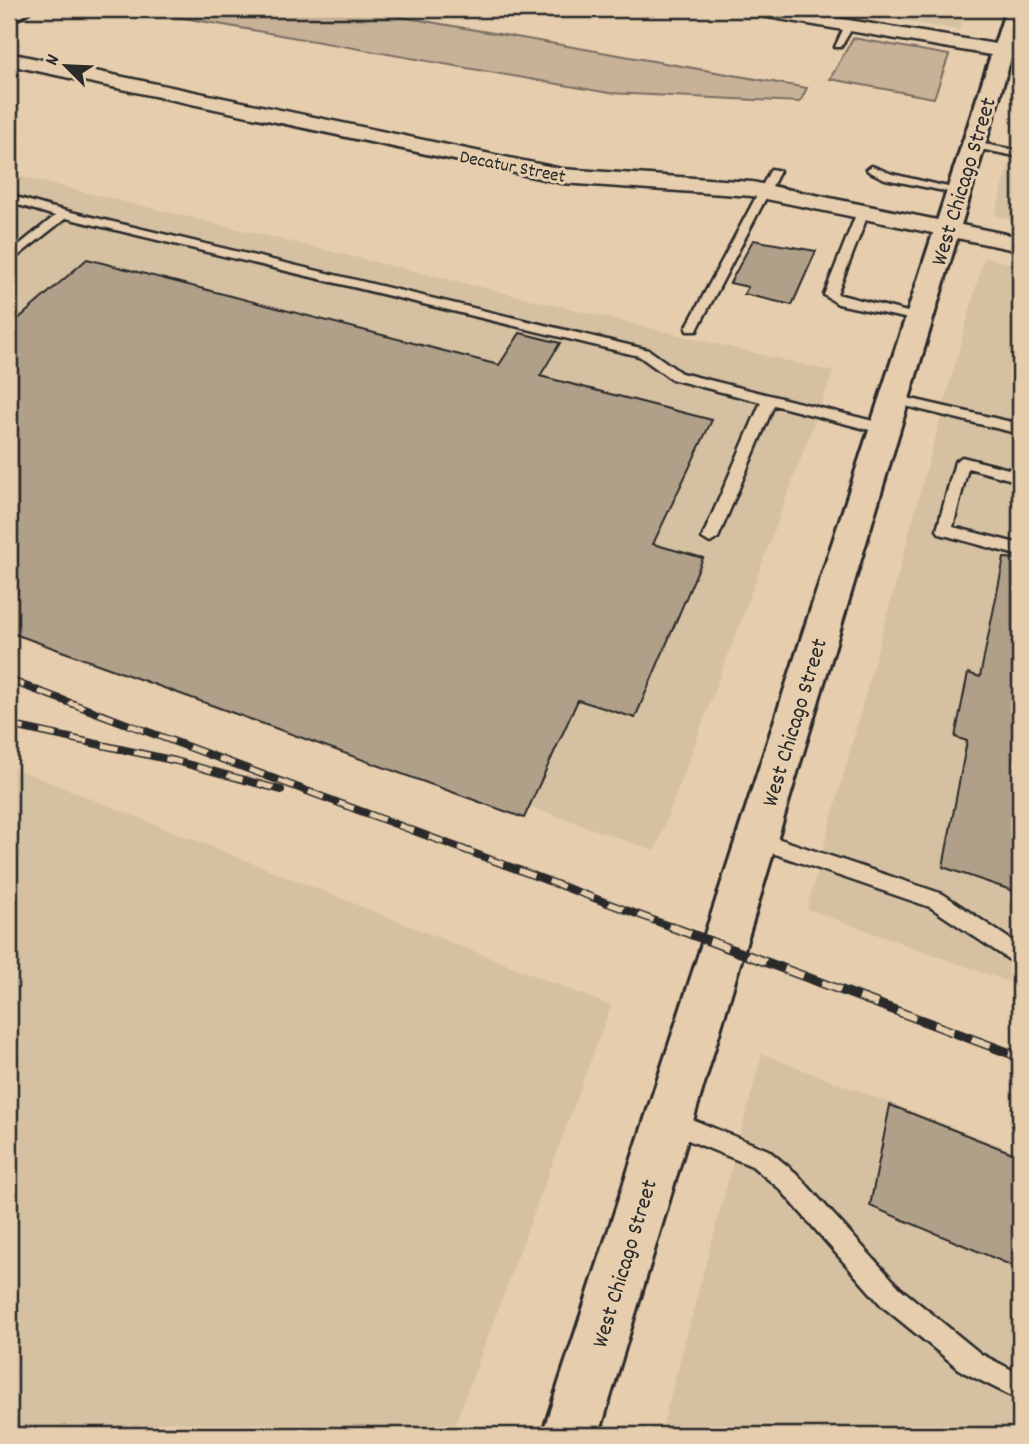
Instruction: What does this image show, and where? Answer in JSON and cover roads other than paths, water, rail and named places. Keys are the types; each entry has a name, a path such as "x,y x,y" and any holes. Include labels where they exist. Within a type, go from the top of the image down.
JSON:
{"street":[{"path":"9,19 25,9"},
{"path":"750,9 1012,53"},
{"name":"West Chicago Street","path":"570,1435 959,191 974,145 1012,53 1012,9"},
{"name":"Decatur Street","path":"9,60 562,176 764,191 1020,244"}],"lane":[{"path":"838,45 849,25"},
{"path":"974,145 1020,154"},
{"path":"872,169 889,177 959,191"},
{"path":"692,328 775,171"},
{"path":"9,198 63,215 645,353 676,376 769,400 1020,429"},
{"path":"863,212 830,295 842,302 919,319"},
{"path":"9,259 63,215"},
{"path":"710,538 769,400"},
{"path":"1020,477 962,462 945,530 1020,550"},
{"path":"756,839 936,900 1020,957"},
{"path":"668,1121 760,1158 797,1191 891,1297 972,1363 1020,1388"}],"railway":[{"path":"9,680 677,929"},
{"path":"9,725 176,761 281,790"},
{"path":"672,927 1020,1057"}]}
